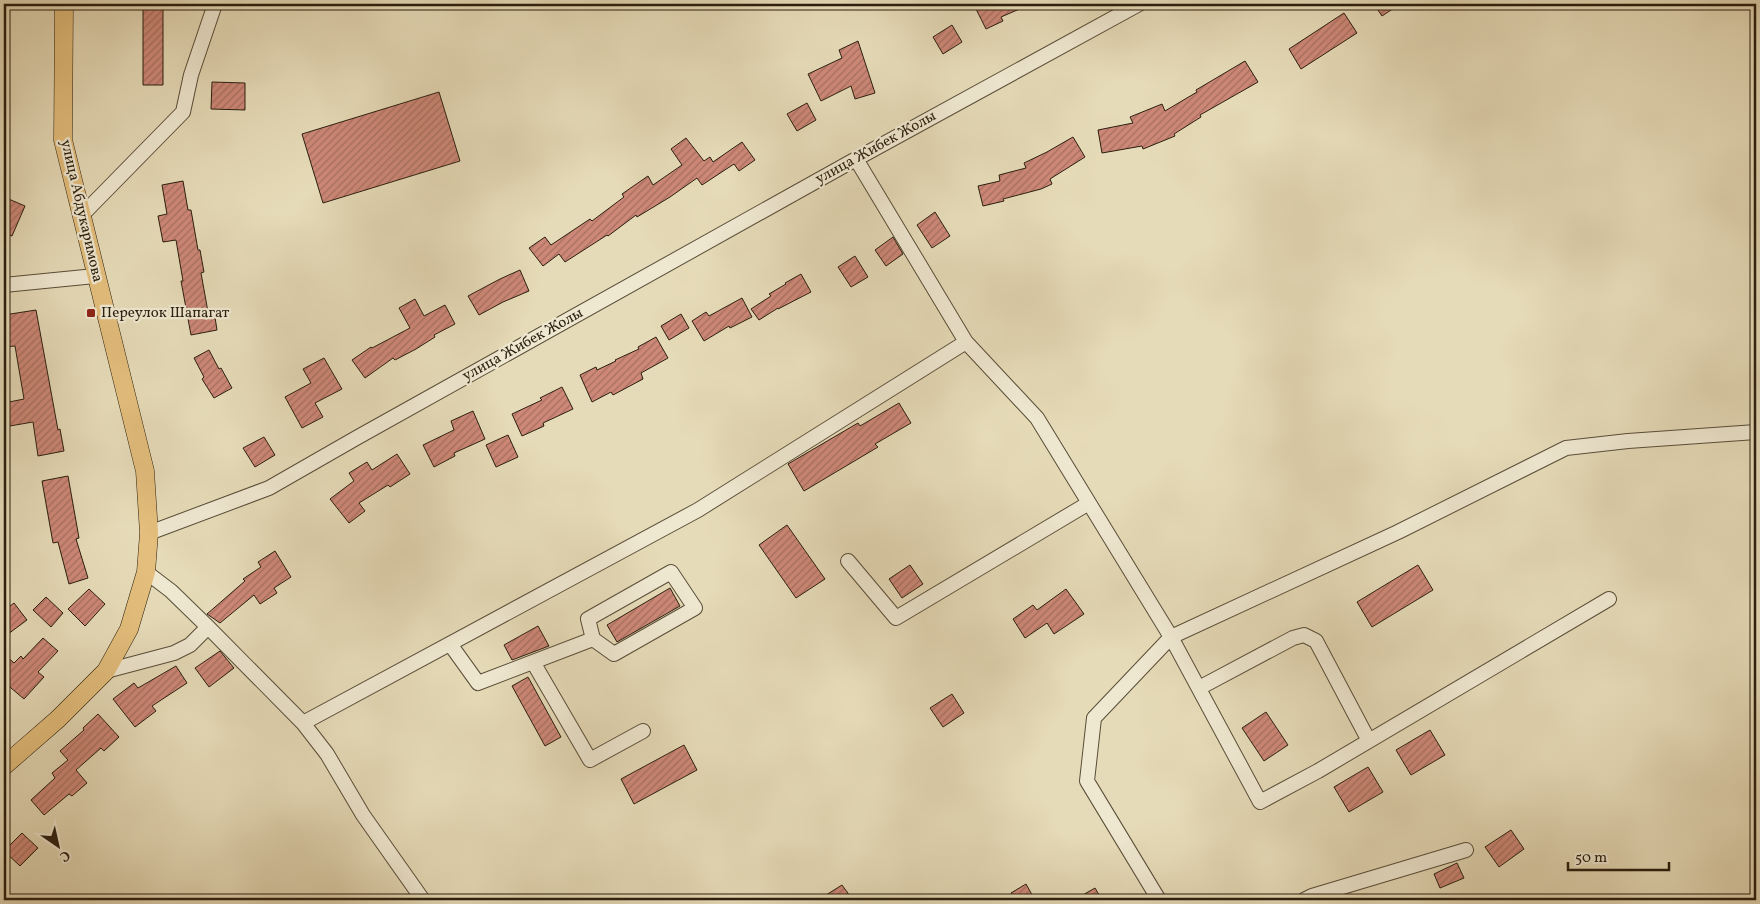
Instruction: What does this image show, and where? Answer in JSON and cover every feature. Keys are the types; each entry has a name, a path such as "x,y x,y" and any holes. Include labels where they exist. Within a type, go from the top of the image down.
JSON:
{"main road":[{"name":"улица Абдукаримова","path":"64,4 63,140 95,276 145,471 149,533"},
{"path":"4,766 58,719 106,671 128,628 146,572 149,533"}],"street":[{"path":"81,216 183,112 191,75 215,4"},
{"name":"улица Жибек Жолы","path":"149,533 269,488 856,159 1139,4"},
{"path":"856,159 966,342 1037,418 1171,637 1260,802 1318,771 1609,599"},
{"path":"4,285 95,276"},
{"path":"303,723 698,510 966,342"},
{"path":"1159,900 1087,781 1094,718 1171,637 1398,532 1566,448 1628,441 1756,432"},
{"path":"848,561 896,618 1090,503"},
{"path":"146,572 171,591 303,723 328,754 363,815 423,900"},
{"path":"672,572 694,608 614,654 593,639 588,619 672,572"},
{"path":"106,671 174,653 190,645 208,627"},
{"path":"1199,688 1293,638 1304,635 1316,641 1369,741"},
{"path":"450,644 478,683 593,639"},
{"path":"532,662 590,760 643,731"},
{"path":"1304,900 1466,850"}],"building":[{"path":"143,4 163,4 163,85 143,85"},
{"path":"987,4 1031,4 1001,17 1003,21 986,29 976,9"},
{"path":"1374,4 1400,4 1382,16"},
{"path":"1344,13 1357,33 1301,69 1289,49"},
{"path":"952,25 962,42 943,54 933,37"},
{"path":"858,41 875,93 855,99 851,86 821,101 808,74 842,58 839,50"},
{"path":"1245,61 1258,82 1200,115 1201,117 1174,134 1175,136 1143,149 1142,146 1102,153 1098,130 1133,123 1130,117 1162,104 1165,111"},
{"path":"212,82 245,83 245,110 211,109"},
{"path":"439,92 460,161 323,203 302,134"},
{"path":"807,103 816,120 797,131 787,114"},
{"path":"1073,137 1085,157 1050,179 1052,184 1041,189 1003,199 1004,201 983,206 978,186 1000,181 999,175 1026,168 1024,163"},
{"path":"686,138 704,161 710,157 713,162 742,142 755,160 739,171 734,164 702,185 697,178 670,197 637,217 636,215 608,236 565,262 559,254 543,266 529,248 545,237 551,245 590,219 592,221 624,197 622,194 648,176 653,185 682,165 671,149"},
{"path":"183,181 188,210 191,210 198,250 200,250 204,272 201,273 208,312 214,311 217,330 191,335 176,240 163,242 158,216 167,214 162,185"},
{"path":"4,197 25,206 12,236 4,233"},
{"path":"935,212 950,236 932,248 917,225"},
{"path":"893,237 903,254 886,266 875,250"},
{"path":"855,256 868,277 851,287 838,267"},
{"path":"520,270 529,291 479,315 468,296"},
{"path":"801,274 811,292 778,308 759,320 751,309 771,296 769,294"},
{"path":"742,298 752,317 730,328 729,326 704,341 692,321 706,312 709,316"},
{"path":"415,299 424,316 445,305 455,324 434,335 435,337 416,349 395,360 393,358 365,378 352,360 371,347 410,328 399,308"},
{"path":"36,310 58,430 60,429 64,451 38,456 33,422 4,427 4,403 24,399 15,346 4,347 4,315"},
{"path":"681,314 689,328 669,340 661,326"},
{"path":"656,337 668,358 641,373 643,379 613,395 611,392 592,402 580,375 596,367 597,370 616,361 639,349 638,347"},
{"path":"209,350 232,388 214,398 202,379 204,377 194,358"},
{"path":"324,358 342,389 315,403 323,417 302,428 285,397 311,383 303,369"},
{"path":"562,387 573,409 543,423 544,426 522,436 512,414 542,400 540,398"},
{"path":"899,403 911,423 875,444 878,447 804,491 788,464 858,423 860,426"},
{"path":"473,411 485,439 454,453 455,456 434,467 423,445 454,430 451,421"},
{"path":"508,435 518,457 496,467 486,445"},
{"path":"264,437 275,455 255,467 243,448"},
{"path":"397,454 410,474 359,503 365,511 349,523 330,499 354,481 349,473 367,462 372,470"},
{"path":"68,476 79,538 76,539 88,578 69,584 58,542 53,543 42,481"},
{"path":"787,525 825,579 796,598 759,545"},
{"path":"275,551 291,577 274,588 277,593 260,604 254,595 220,623 207,614 245,581 243,579 261,567 258,562"},
{"path":"910,565 923,584 902,598 889,579"},
{"path":"1418,565 1433,590 1372,627 1357,602"},
{"path":"670,588 680,606 617,642 607,625"},
{"path":"89,589 105,604 85,626 68,609"},
{"path":"1066,589 1084,614 1054,634 1047,623 1025,638 1013,619 1033,605 1037,610"},
{"path":"46,597 63,613 51,627 33,610"},
{"path":"14,603 27,620 4,637 4,611"},
{"path":"538,626 549,646 512,660 504,645"},
{"path":"43,638 58,651 38,672 44,677 24,699 4,682 4,654 14,663 21,656 23,659"},
{"path":"220,651 234,668 209,687 195,668"},
{"path":"176,666 187,683 152,706 156,711 135,727 113,699 134,683 138,688"},
{"path":"528,677 561,737 545,746 512,686"},
{"path":"952,694 964,713 943,727 930,708"},
{"path":"1266,712 1288,745 1264,761 1242,728"},
{"path":"98,714 119,737 104,751 101,748 76,770 87,783 72,796 69,794 44,815 31,800 55,778 52,773 68,760 60,751 84,730 83,728"},
{"path":"1430,730 1445,755 1411,775 1396,750"},
{"path":"684,745 697,770 634,804 621,779"},
{"path":"1368,767 1383,792 1349,812 1334,787"},
{"path":"1511,830 1524,849 1499,867 1485,847"},
{"path":"22,833 38,848 20,866 4,851"},
{"path":"1457,863 1464,878 1440,888 1434,874"},
{"path":"1026,884 1035,900 1016,900 1011,893"},
{"path":"842,885 853,900 818,900"},
{"path":"1095,888 1102,900 1074,900"}],"place":[{"name":"Переулок Шапагат","path":"91,313"}]}
